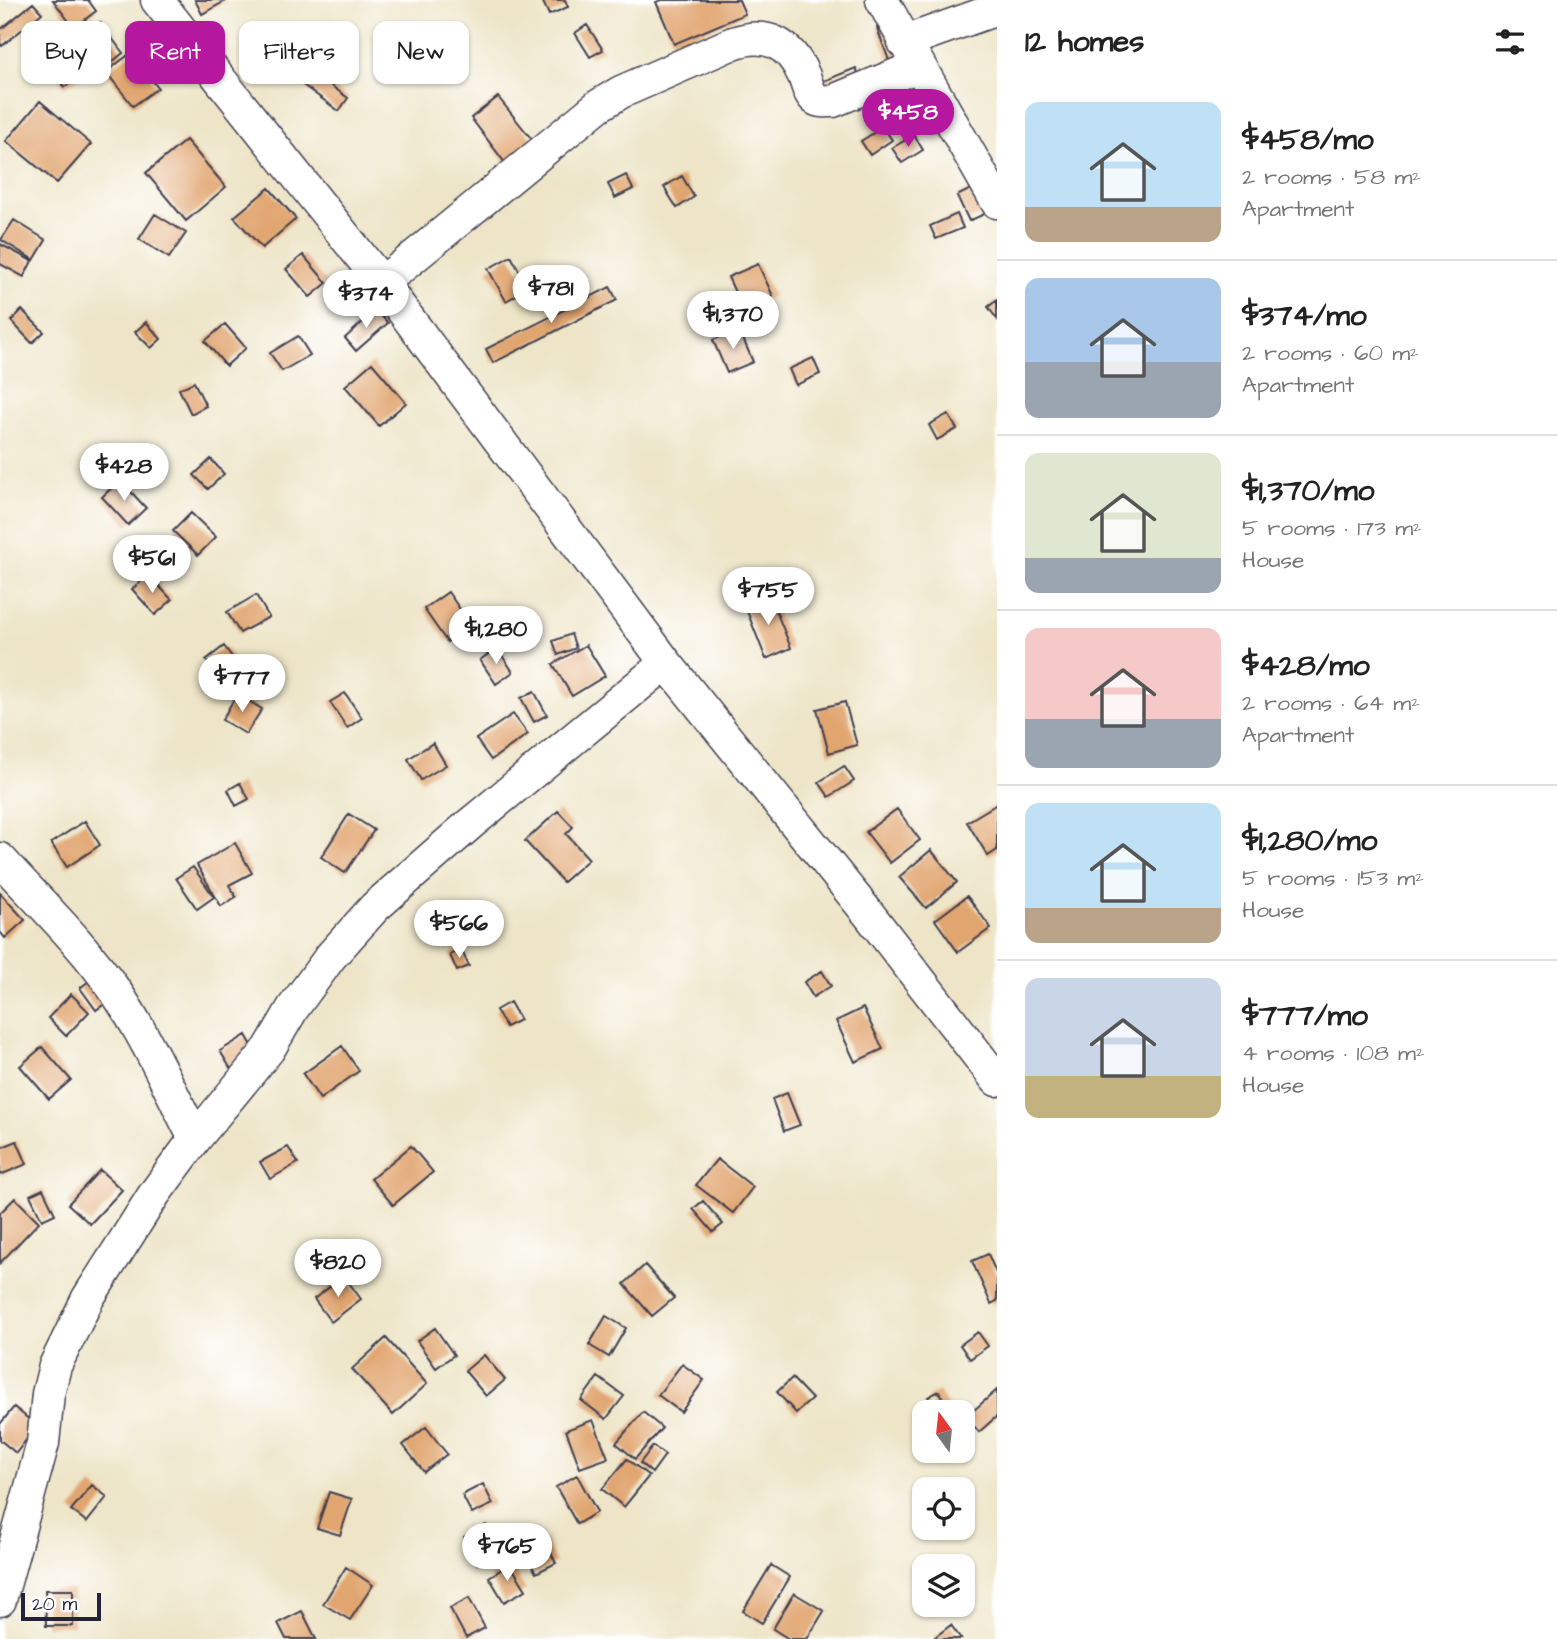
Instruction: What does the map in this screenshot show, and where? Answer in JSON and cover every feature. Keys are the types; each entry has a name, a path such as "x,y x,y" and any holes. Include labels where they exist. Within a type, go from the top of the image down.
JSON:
{"street":[{"path":"157,0 382,283 666,663 863,906 997,1080"},
{"path":"882,0 997,202"},
{"path":"382,283 598,106 621,92 748,37 762,37 783,47 798,63 813,96 819,101 833,101 911,54 997,9"},
{"path":"0,1600 43,1443 48,1394 55,1366 88,1298 155,1193 195,1139 269,1049 293,1007 331,956 375,907 470,824 666,663"},
{"path":"0,859 90,958 115,991 131,1016 195,1139"}],"building":[{"path":"53,0 88,0 96,11 83,21 69,21"},
{"path":"195,0 227,0 202,14"},
{"path":"542,0 565,0 568,7 549,15"},
{"path":"739,0 745,14 674,44 656,2"},
{"path":"33,3 42,13 32,21 21,21 21,30 2,46 0,30"},
{"path":"899,20 916,65 894,74 877,28"},
{"path":"587,25 603,50 590,57 575,33"},
{"path":"111,37 123,53 111,63"},
{"path":"125,58 125,84 155,84 158,88 133,106 111,78 111,68"},
{"path":"856,68 863,85 829,100 821,82"},
{"path":"302,84 329,84 348,98 339,111"},
{"path":"498,97 534,142 506,164 471,118"},
{"path":"40,101 91,144 57,183 6,141"},
{"path":"883,127 892,140 870,155 861,141"},
{"path":"914,135 923,150 902,163 892,148"},
{"path":"186,140 226,187 186,221 146,173"},
{"path":"626,175 633,189 615,198 608,184"},
{"path":"682,176 694,197 677,208 664,187"},
{"path":"977,186 989,212 969,221 957,196"},
{"path":"269,188 296,219 262,248 234,217"},
{"path":"155,214 186,233 169,258 139,239"},
{"path":"957,214 963,228 936,239 930,226"},
{"path":"14,220 46,240 34,260 1,240"},
{"path":"0,244 32,261 24,277 0,264"},
{"path":"303,255 327,283 310,297 286,269"},
{"path":"511,256 529,288 506,301 488,269"},
{"path":"758,264 773,296 743,310 728,277"},
{"path":"351,279 366,299 353,309 338,289"},
{"path":"610,287 617,300 493,363 486,349"},
{"path":"997,300 997,319 988,307"},
{"path":"22,310 44,332 32,343 11,321"},
{"path":"376,310 388,323 356,351 345,338"},
{"path":"146,322 161,339 151,348 135,332"},
{"path":"225,324 246,348 226,366 205,341"},
{"path":"739,329 753,362 727,373 713,340"},
{"path":"298,336 310,355 282,371 270,353"},
{"path":"813,358 820,374 796,385 789,369"},
{"path":"372,363 406,403 379,426 345,386"},
{"path":"194,382 206,406 191,414 179,389"},
{"path":"948,414 957,429 937,440 929,425"},
{"path":"211,459 224,474 208,489 194,475"},
{"path":"120,480 146,508 128,525 102,497"},
{"path":"191,513 216,537 198,555 173,531"},
{"path":"149,575 172,600 155,615 132,589"},
{"path":"448,592 471,625 447,642 424,609"},
{"path":"256,595 269,617 240,633 227,612"},
{"path":"770,596 791,648 766,659 745,606"},
{"path":"571,634 576,648 558,655 553,641"},
{"path":"586,645 605,676 572,696 553,664"},
{"path":"224,646 235,661 218,675 206,660"},
{"path":"497,648 513,672 496,684 480,660"},
{"path":"534,691 547,715 534,722 521,698"},
{"path":"345,693 362,718 347,728 330,702"},
{"path":"237,694 262,709 246,734 222,720"},
{"path":"845,702 857,745 829,753 817,709"},
{"path":"513,714 528,734 491,760 476,739"},
{"path":"433,743 446,765 421,780 408,759"},
{"path":"844,766 854,781 829,797 819,782"},
{"path":"240,783 249,799 236,806 228,790"},
{"path":"997,804 997,850 988,856 967,822"},
{"path":"897,809 920,840 890,863 866,832"},
{"path":"558,811 573,827 566,834 589,859 563,882 525,841"},
{"path":"349,814 374,830 345,873 321,857"},
{"path":"85,821 100,845 67,867 51,843"},
{"path":"235,843 252,873 229,885 236,897 221,906 197,865"},
{"path":"931,850 957,882 926,908 899,877"},
{"path":"193,867 214,897 197,909 176,878"},
{"path":"0,893 25,920 5,938 0,932"},
{"path":"967,896 991,928 958,952 935,920"},
{"path":"461,949 469,966 457,971 450,955"},
{"path":"822,971 831,986 813,997 804,982"},
{"path":"93,978 109,1001 96,1010 80,988"},
{"path":"71,994 89,1012 66,1036 48,1018"},
{"path":"510,1002 520,1020 506,1027 496,1010"},
{"path":"863,1008 883,1049 855,1062 836,1021"},
{"path":"246,1035 259,1058 234,1074 220,1051"},
{"path":"342,1046 359,1071 320,1099 303,1074"},
{"path":"42,1047 71,1080 49,1099 20,1066"},
{"path":"787,1093 800,1125 784,1131 772,1099"},
{"path":"17,1141 27,1164 0,1175 0,1148"},
{"path":"411,1146 433,1172 393,1205 371,1179"},
{"path":"288,1147 298,1163 270,1179 260,1162"},
{"path":"717,1159 753,1187 733,1213 696,1185"},
{"path":"100,1170 122,1190 90,1224 68,1204"},
{"path":"43,1189 55,1214 42,1220 30,1195"},
{"path":"15,1198 39,1222 0,1263 0,1213"},
{"path":"703,1201 723,1224 713,1232 693,1209"},
{"path":"988,1254 997,1275 997,1301 991,1304 972,1261"},
{"path":"645,1265 674,1298 652,1316 624,1284"},
{"path":"344,1276 361,1299 331,1322 314,1299"},
{"path":"606,1316 626,1328 609,1357 589,1345"},
{"path":"435,1328 454,1355 436,1368 417,1341"},
{"path":"978,1332 988,1346 970,1359 960,1345"},
{"path":"386,1338 427,1384 393,1415 352,1369"},
{"path":"484,1355 505,1380 486,1396 465,1371"},
{"path":"682,1364 704,1380 681,1412 658,1395"},
{"path":"598,1377 624,1396 606,1419 581,1400"},
{"path":"792,1378 812,1399 796,1413 777,1392"},
{"path":"997,1390 997,1416 979,1432 975,1427 975,1409"},
{"path":"939,1391 944,1400 930,1400 928,1397"},
{"path":"14,1407 37,1426 16,1453 0,1440 0,1424"},
{"path":"643,1412 662,1428 635,1459 616,1443"},
{"path":"593,1420 608,1458 580,1468 566,1430"},
{"path":"426,1427 447,1454 424,1472 403,1445"},
{"path":"653,1446 665,1455 652,1473 640,1463"},
{"path":"627,1459 649,1476 624,1507 602,1489"},
{"path":"577,1475 597,1512 577,1524 556,1487"},
{"path":"483,1484 493,1504 472,1514 462,1495"},
{"path":"92,1485 107,1497 87,1522 71,1510"},
{"path":"329,1492 352,1499 340,1535 317,1528"},
{"path":"486,1525 500,1552 477,1564 464,1537"},
{"path":"544,1539 556,1563 536,1573 523,1549"},
{"path":"510,1564 526,1590 504,1602 489,1577"},
{"path":"771,1565 790,1577 762,1623 743,1611"},
{"path":"346,1567 373,1585 350,1620 323,1604"},
{"path":"45,1590 73,1590 73,1626 46,1626"},
{"path":"794,1593 824,1611 807,1639 789,1639 773,1629"},
{"path":"469,1598 485,1628 466,1638 450,1608"},
{"path":"302,1611 316,1639 286,1639 278,1623"},
{"path":"951,1625 961,1639 936,1639 935,1637"}]}
